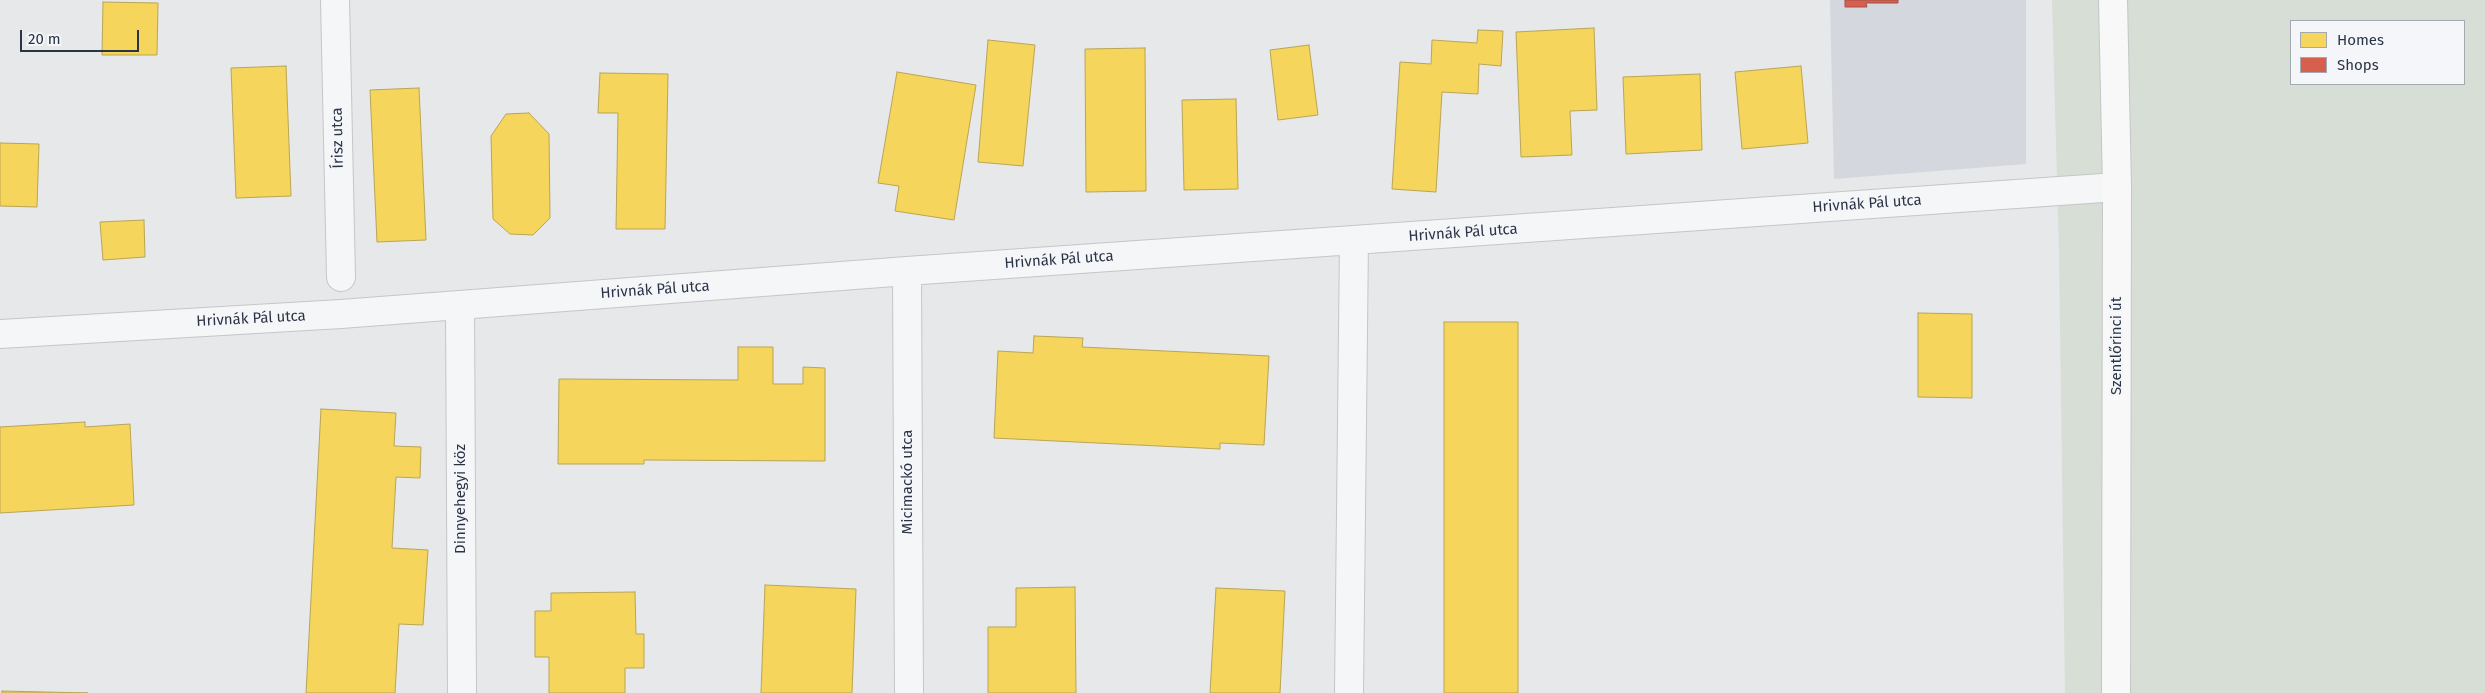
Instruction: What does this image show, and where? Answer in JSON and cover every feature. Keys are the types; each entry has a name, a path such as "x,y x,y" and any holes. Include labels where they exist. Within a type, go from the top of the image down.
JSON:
{"main road":[{"name":"Szentlőrinci út","path":"2113,0 2117,187 2116,693"}],"street":[{"name":"Írisz utca","path":"335,0 341,277"},
{"name":"Hrivnák Pál utca","path":"0,334 460,305 907,270 2117,187"},
{"path":"1349,693 1354,240"},
{"name":"Micimackó utca","path":"907,270 908,693"},
{"name":"Dinnyehegyi köz","path":"460,305 462,693"}],"shaded area":[{"path":"1830,0 2026,0 2026,164 1834,179"},
{"path":"2052,0 2485,0 2485,693 2065,693 2059,251"}],"building: Homes":[{"path":"103,2 158,3 157,55 102,55"},
{"path":"1594,28 1597,110 1570,111 1572,155 1521,157 1516,32"},
{"path":"1478,30 1503,31 1501,66 1479,64 1478,94 1442,92 1436,192 1392,189 1400,62 1431,64 1432,40 1477,43"},
{"path":"988,40 1035,45 1023,166 978,162"},
{"path":"1309,45 1318,115 1278,120 1270,50"},
{"path":"1145,48 1146,191 1086,192 1085,49"},
{"path":"286,66 291,196 236,198 231,68"},
{"path":"1801,66 1808,143 1742,149 1735,72"},
{"path":"897,72 976,85 954,220 895,211 899,186 878,183"},
{"path":"600,73 668,74 665,229 616,229 618,113 598,113"},
{"path":"1700,74 1702,150 1626,154 1623,77"},
{"path":"419,88 426,240 377,242 370,90"},
{"path":"1236,99 1238,189 1184,190 1182,100"},
{"path":"529,113 549,134 550,218 533,235 510,234 493,219 491,136 506,114"},
{"path":"0,143 39,144 37,207 0,206"},
{"path":"144,220 145,257 103,260 100,222"},
{"path":"1918,313 1972,314 1972,398 1918,397"},
{"path":"1444,322 1518,322 1518,693 1444,693"},
{"path":"1034,336 1083,338 1082,347 1269,356 1264,445 1220,443 1220,449 994,438 998,351 1033,353"},
{"path":"738,347 773,347 773,384 803,384 803,367 825,368 825,461 644,460 644,464 558,464 559,379 738,380"},
{"path":"321,409 396,413 394,446 421,447 420,478 396,477 392,548 428,550 423,625 399,624 395,693 306,693"},
{"path":"85,422 85,427 130,424 134,505 0,513 0,427"},
{"path":"765,585 856,589 852,693 761,693"},
{"path":"1075,587 1076,693 988,693 988,627 1016,627 1016,588"},
{"path":"1216,588 1285,591 1280,693 1210,693"},
{"path":"635,592 636,634 644,634 644,668 625,668 625,693 549,693 549,657 535,657 535,611 551,611 551,593"},
{"path":"2,691 88,693 2,693"}],"building: Shops":[{"path":"1845,0 1898,0 1898,3 1866,3 1867,7 1845,7"}]}
